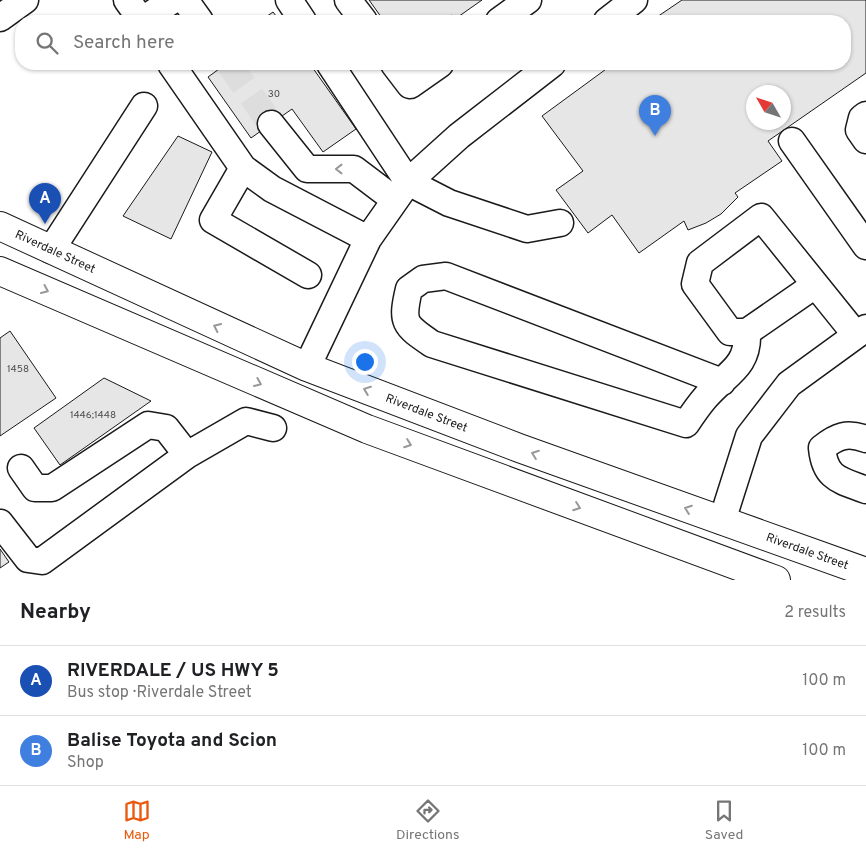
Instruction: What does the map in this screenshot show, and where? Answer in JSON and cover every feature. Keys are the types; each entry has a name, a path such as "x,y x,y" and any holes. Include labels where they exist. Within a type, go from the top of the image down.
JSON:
{"main road":[{"name":"Riverdale Street","path":"0,227 307,367 519,448 866,572"},
{"path":"0,271 367,429 776,580"}],"street":[{"path":"0,18 25,0"},
{"path":"127,0 137,15"},
{"path":"150,15 173,0"},
{"path":"185,0 196,15"},
{"path":"289,0 299,15"},
{"path":"348,0 359,15"},
{"path":"507,15 528,0"},
{"path":"615,15 634,0"},
{"path":"175,70 243,168 272,189 368,239"},
{"path":"333,70 401,191"},
{"path":"399,70 410,85 431,70"},
{"path":"307,367 368,239 401,191 458,136 544,70"},
{"path":"51,250 144,106"},
{"path":"866,116 862,118 860,130 866,140"},
{"path":"271,124 307,169 354,169 401,191 449,203 526,229 560,224"},
{"path":"792,141 866,246"},
{"path":"243,168 213,220 308,275"},
{"path":"722,521 749,436 789,384 861,332 815,285 761,217 700,263 695,284 730,332 747,332 815,285"},
{"path":"722,382 446,276 424,279 409,289 403,314 411,330 432,344 686,424 705,398 722,382 742,363 748,347 747,332"},
{"path":"0,524 28,559 42,561 186,455 246,421 273,428"},
{"path":"21,468 35,488 52,488 148,425 166,428 186,455"},
{"path":"866,439 854,434 837,436 822,448 824,464 834,478 866,490"}],"building":[{"path":"369,0 482,0 461,15 380,15"},
{"path":"682,0 866,0 866,73 791,125 791,85 746,85 746,130 784,130 768,141 782,161 735,193 738,197 721,214 706,223 688,230 684,221 639,253 612,215 588,233 556,190 583,171 542,116 605,70 851,70 851,15 660,15"},
{"path":"218,70 314,70 356,129 323,152 292,109 251,138 208,77"},
{"path":"178,136 212,152 171,239 123,216"},
{"path":"10,331 56,398 0,436 0,338"},
{"path":"104,378 151,401 60,465 34,428"},
{"path":"0,549 9,562 0,568"}],"tunnel":[{"path":"233,70 271,124"}],"place":[{"name":"Balise Toyota and Scion","path":"655,136"},
{"name":"RIVERDALE / US HWY 5","path":"45,224"}]}
